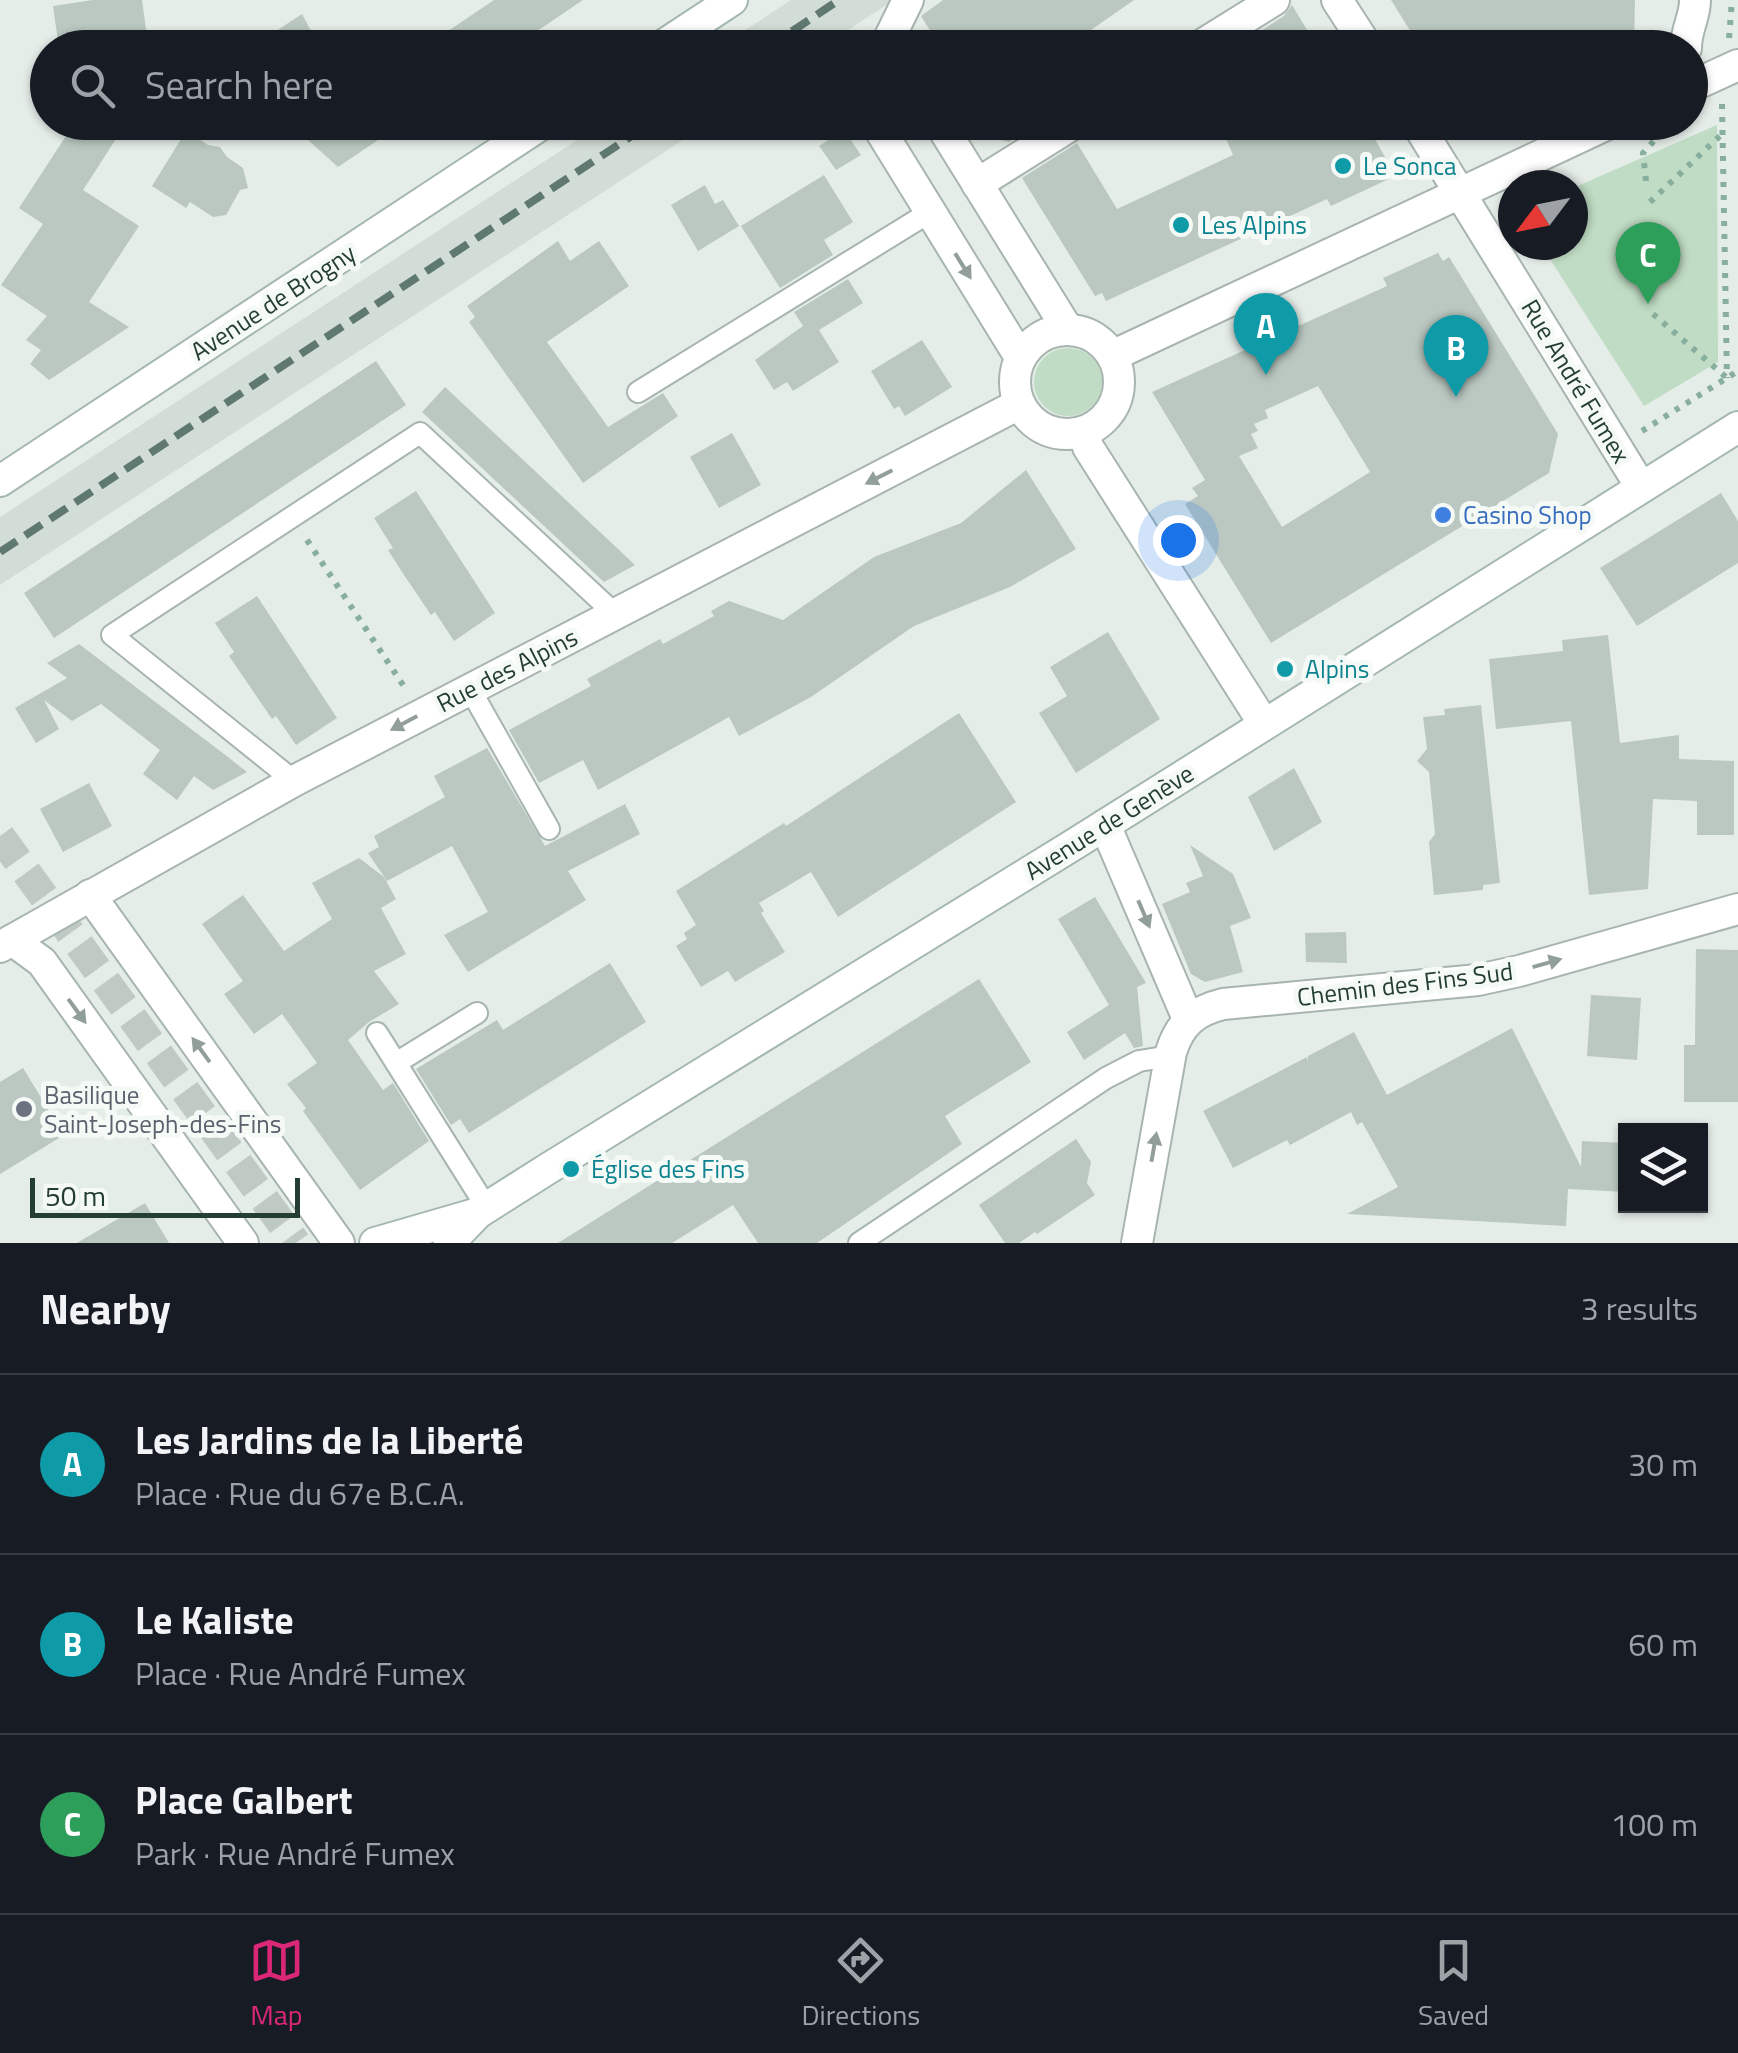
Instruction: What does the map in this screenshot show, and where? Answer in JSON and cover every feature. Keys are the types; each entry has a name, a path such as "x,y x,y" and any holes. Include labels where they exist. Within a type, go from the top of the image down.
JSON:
{"street":[{"path":"686,30 732,0"},
{"path":"893,30 908,0"},
{"path":"1226,30 1274,0"},
{"path":"1338,0 1357,30"},
{"name":"Avenue de Brogny","path":"0,481 518,140"},
{"path":"887,140 1020,357"},
{"path":"950,140 1068,330"},
{"path":"976,184 1047,140"},
{"name":"Rue André Fumex","path":"1427,140 1641,487"},
{"path":"1112,356 1573,140"},
{"path":"1068,330 1098,340 1112,356 1119,378 1116,400 1104,420 1084,432 1059,434 1046,430 1026,415 1019,404 1014,380 1020,357 1035,340 1068,330"},
{"name":"Rue des Alpins","path":"6,944 294,782 1019,404"},
{"name":"Avenue de Genève","path":"449,1243 482,1211 1738,427"},
{"path":"1084,432 1088,447 1264,724"},
{"path":"1106,824 1188,1019 1175,1038 1170,1056 1137,1243"},
{"path":"90,895 339,1243"},
{"name":"Chemin des Fins Sud","path":"1188,1019 1223,1004 1497,976 1738,909"},
{"path":"6,944 42,962 243,1243"},
{"name":"Avenue de Genève","path":"375,1243 482,1211"}],"lane":[{"path":"638,392 930,212"},
{"path":"294,782 112,634 420,433 616,614"},
{"path":"470,689 549,829"},
{"path":"396,1064 477,1013"},
{"path":"376,1033 482,1211"},
{"path":"859,1243 1106,1078 1139,1061 1170,1056"}],"path":[{"path":"1726,378 1723,133 1732,0"},
{"path":"1650,202 1723,133"},
{"path":"1646,182 1643,153 1654,140"},
{"path":"1653,314 1726,378"},
{"path":"1616,447 1738,371"},
{"path":"292,517 423,714"}],"shaded area":[{"path":"791,0 894,0 848,30 745,30"},
{"path":"577,140 683,140 0,585 0,517"}],"green space":[{"path":"1717,125 1718,362 1644,406 1551,260 1588,260 1588,181 1683,140 1708,140 1708,129"},
{"path":"1068,348 1092,358 1102,382 1092,406 1068,416 1044,406 1034,382 1044,358"}],"building":[{"path":"93,0 142,0 146,30 56,30 53,6"},
{"path":"494,0 583,0 539,30 450,30"},
{"path":"943,0 1134,0 1091,30 930,30 921,16"},
{"path":"1391,0 1635,0 1634,30 1410,30"},
{"path":"1292,5 1307,30 1262,30 1284,16"},
{"path":"302,14 310,30 278,30"},
{"path":"63,140 115,140 83,190 139,226 89,302 129,327 49,380 30,364 41,350 26,340 47,316 1,285 43,224 19,208"},
{"path":"180,140 200,140 220,147 243,168 248,188 240,190 226,215 213,217 190,202 186,208 152,186"},
{"path":"308,140 378,140 338,167"},
{"path":"828,140 851,140 861,155 836,170 819,146"},
{"path":"1227,140 1375,140 1392,169 1385,172 1389,179 1331,206 1327,199 1106,301 1102,293 1095,296 1022,178 1077,143 1117,209 1233,155"},
{"path":"824,175 853,222 824,240 833,255 780,288 741,226"},
{"path":"705,185 715,204 723,200 739,226 698,251 671,205"},
{"path":"558,241 570,261 599,241 629,286 547,342 608,427 663,393 678,416 583,483 469,322 475,317 467,306"},
{"path":"1438,253 1443,261 1449,257 1558,434 1549,473 1271,643 1185,504 1198,496 1192,488 1205,480 1152,392 1387,286 1383,278","holes":["1318,386 1370,472 1282,527 1239,456 1258,448 1251,434 1258,431 1254,424 1268,418 1265,410"]},
{"path":"848,279 863,303 819,330 839,362 793,391 787,382 774,390 755,360 803,326 794,312"},
{"path":"922,340 952,387 905,416 899,406 894,409 871,371"},
{"path":"376,361 406,405 54,638 24,593"},
{"path":"445,387 635,565 604,582 422,412"},
{"path":"732,433 761,485 719,508 690,457"},
{"path":"1026,470 1076,549 1010,587 914,626 811,697 739,736 729,717 598,790 583,760 539,783 509,730 591,686 587,679 660,639 663,644 714,616 711,611 729,601 783,620 874,557 961,523"},
{"path":"416,491 495,613 454,641 402,572 388,550 393,548 374,518"},
{"path":"1721,493 1738,521 1738,563 1637,626 1600,568"},
{"path":"257,596 337,718 296,745 276,716 272,719 229,656 234,652 215,623"},
{"path":"1108,632 1160,719 1076,773 1039,713 1067,696 1050,667"},
{"path":"1608,635 1620,743 1679,735 1679,759 1734,761 1734,835 1697,835 1697,801 1653,799 1648,889 1589,895 1571,721 1496,729 1489,659 1563,651 1562,640"},
{"path":"79,644 247,772 213,790 194,776 177,800 143,774 160,750 101,704 72,721 44,700 59,729 36,743 15,708 67,678 47,663"},
{"path":"1481,705 1500,883 1483,885 1483,890 1434,895 1429,842 1435,834 1429,772 1417,761 1427,749 1423,717 1445,715 1444,709"},
{"path":"959,713 1016,802 838,917 811,872 759,903 785,952 735,982 728,971 701,987 676,946 687,939 684,933 696,925 676,891 784,823 786,826"},
{"path":"487,748 545,846 625,804 640,834 568,871 586,900 468,972 444,935 488,912 452,846 387,881 368,853 379,847 374,836 445,797 434,776"},
{"path":"1294,768 1322,822 1274,851 1248,797"},
{"path":"89,783 112,826 63,852 40,809"},
{"path":"1190,845 1233,874 1251,918 1230,926 1243,972 1205,982 1191,974 1162,904 1190,892 1186,883 1203,876"},
{"path":"359,858 384,877 396,899 381,908 406,954 374,971 399,1004 348,1040 383,1090 393,1083 429,1141 360,1190 287,1084 317,1063 282,1014 254,1034 224,994 243,981 202,924 243,895 284,951 332,919 312,883"},
{"path":"1095,897 1146,983 1137,987 1143,1046 1134,1048 1125,1033 1084,1060 1067,1032 1109,1005 1058,919"},
{"path":"1346,932 1347,963 1306,962 1305,933"},
{"path":"1696,949 1738,950 1738,1102 1684,1102 1684,1045 1695,1045"},
{"path":"610,963 646,1022 469,1133 460,1119 451,1125 416,1069 497,1020 503,1030"},
{"path":"979,979 1031,1062 945,1116 962,1144 817,1243 758,1243 733,1205 672,1243 558,1243"},
{"path":"1591,995 1641,998 1637,1060 1587,1056"},
{"path":"1512,1028 1581,1167 1582,1141 1618,1143 1618,1192 1568,1189 1566,1226 1347,1214 1398,1187 1362,1122 1357,1125 1351,1112 1290,1145 1287,1140 1233,1168 1203,1111 1307,1057 1308,1061 1308,1056 1354,1032 1387,1095"},
{"name":"Basilique Saint-Joseph-des-Fins","path":"23,1068 64,1135 0,1174 0,1082"},
{"path":"1076,1139 1091,1162 1087,1183 1095,1195 1037,1234 1019,1243 1005,1243 979,1205"},
{"path":"145,1203 169,1243 77,1243"}],"tunnel":[{"path":"0,836 296,1243"}],"railway":[{"path":"794,30 839,0"},
{"path":"0,552 626,140"}],"place":[{"name":"Le Sonca","path":"1343,166"},
{"name":"Les Alpins","path":"1181,225"},
{"name":"Place Galbert","path":"1648,304"},
{"name":"Les Jardins de la Liberté","path":"1266,375"},
{"name":"Le Kaliste","path":"1456,397"},
{"name":"Casino Shop","path":"1443,515"},
{"name":"Alpins","path":"1285,669"},
{"name":"Basilique Saint-Joseph-des-Fins","path":"24,1109"},
{"name":"Église des Fins","path":"571,1169"}]}
